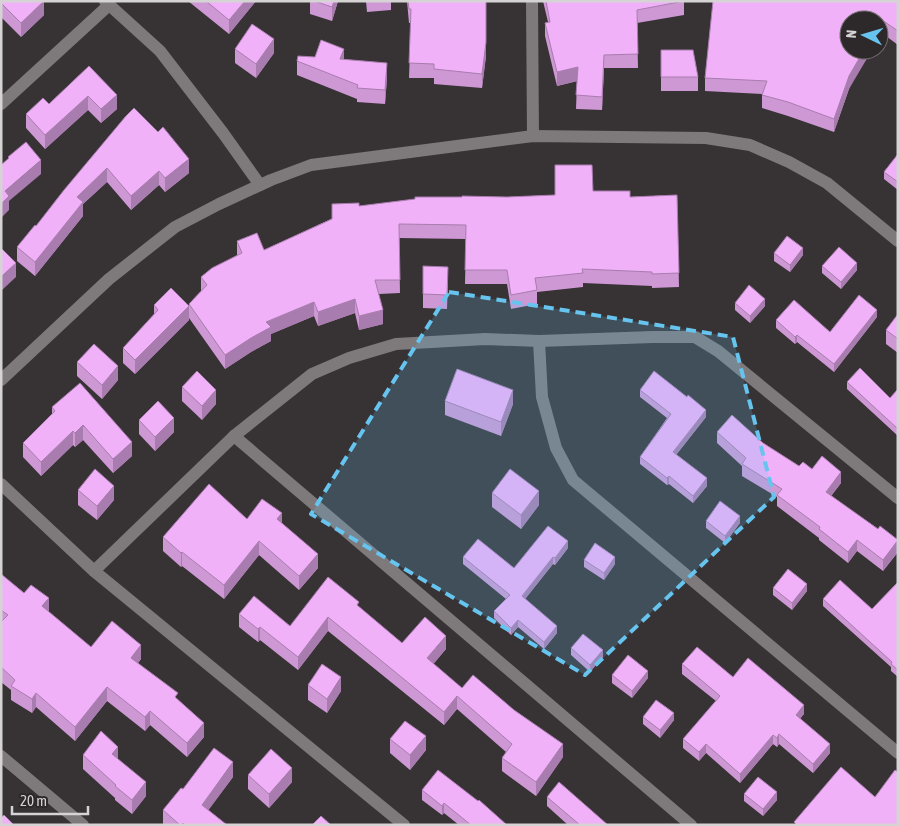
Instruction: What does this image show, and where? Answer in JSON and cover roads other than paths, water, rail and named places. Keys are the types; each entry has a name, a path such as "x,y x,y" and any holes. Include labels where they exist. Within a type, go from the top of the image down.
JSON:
{"street":[{"path":"532,1 533,136"},
{"path":"1,104 107,3 160,52 223,133 260,185"},
{"path":"1,380 109,279 176,227 260,185 310,165 533,136 706,138 750,145 789,162 827,183 898,241"},
{"path":"94,570 234,436 312,374 349,358 396,344 485,339 539,341 695,337 718,351 898,498"},
{"path":"539,341 542,397 556,448 573,480 898,752"},
{"path":"234,436 691,825"},
{"path":"1,484 94,570 404,825"},
{"path":"1,756 83,825"}]}
